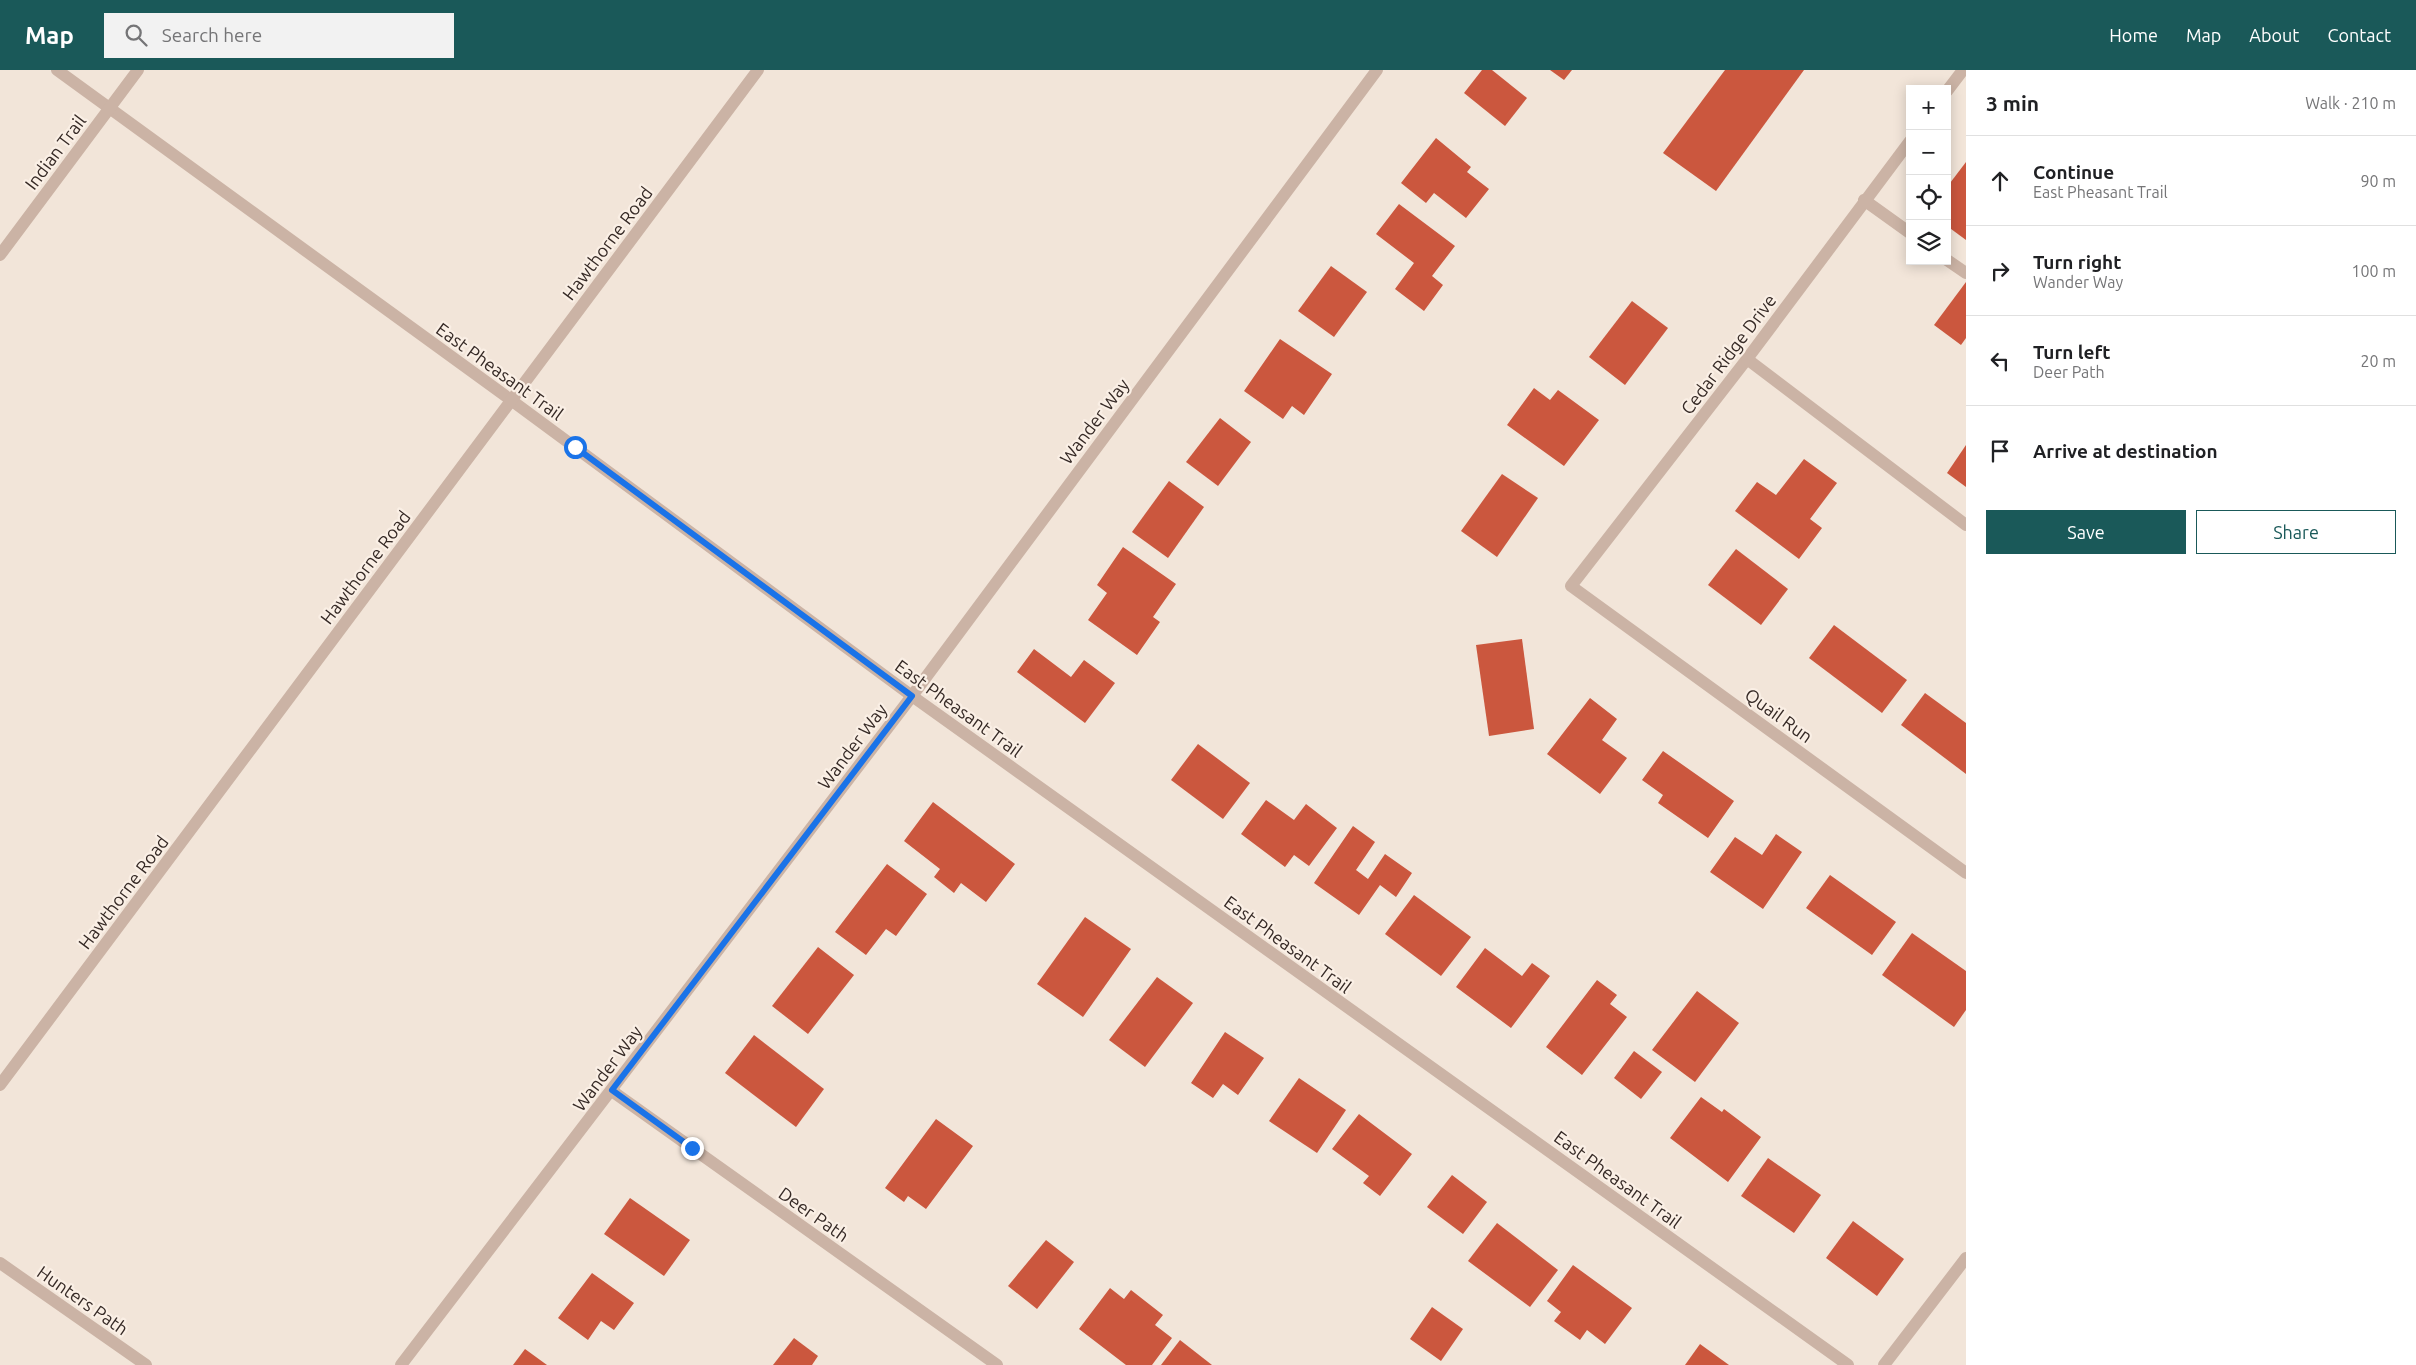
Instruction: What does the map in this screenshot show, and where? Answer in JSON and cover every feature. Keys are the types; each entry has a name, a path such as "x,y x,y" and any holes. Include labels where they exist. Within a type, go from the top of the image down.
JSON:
{"street":[{"name":"East Pheasant Trail","path":"57,70 511,400 912,696 1848,1365"},
{"name":"Indian Trail","path":"0,255 138,70"},
{"name":"Hawthorne Road","path":"0,1085 758,70"},
{"name":"Wander Way","path":"401,1365 912,696 1377,70"},
{"path":"1951,86 1964,70"},
{"name":"Cedar Ridge Drive","path":"1571,586 1747,359 1906,146"},
{"path":"1864,200 1906,230"},
{"path":"1951,263 1966,273"},
{"path":"1747,359 1966,525"},
{"name":"Quail Run","path":"1571,586 1966,873"},
{"name":"Deer Path","path":"612,1090 997,1365"},
{"path":"1884,1365 1966,1258"},
{"name":"Hunters Path","path":"0,1263 146,1365"}],"building":[{"path":"1482,70 1492,70 1527,98 1505,126 1464,93"},
{"path":"1550,70 1572,70 1564,80"},
{"path":"1725,70 1804,70 1716,191 1663,153"},
{"path":"1436,138 1471,167 1467,172 1489,189 1466,218 1434,193 1426,203 1401,183"},
{"path":"1966,162 1966,240 1951,229 1951,182"},
{"path":"1399,204 1455,246 1432,276 1443,285 1424,311 1395,289 1414,263 1376,234"},
{"path":"1331,266 1367,292 1334,337 1298,311"},
{"path":"1966,282 1966,338 1961,345 1934,325"},
{"path":"1632,301 1668,328 1625,385 1589,357"},
{"path":"1280,339 1332,374 1304,415 1292,406 1283,419 1244,391"},
{"path":"1534,388 1550,400 1558,390 1599,420 1564,466 1507,425"},
{"path":"1220,418 1251,442 1218,486 1186,462"},
{"path":"1966,445 1966,487 1947,473"},
{"path":"1804,459 1837,483 1810,519 1822,528 1799,559 1735,511 1757,482 1776,495"},
{"path":"1502,474 1538,498 1497,557 1461,531"},
{"path":"1169,481 1204,507 1168,558 1132,532"},
{"path":"1123,547 1176,584 1153,617 1160,622 1137,655 1088,620 1107,593 1097,585"},
{"path":"1736,549 1788,589 1761,625 1708,585"},
{"path":"1834,625 1907,680 1882,713 1809,658"},
{"path":"1522,639 1534,729 1489,736 1476,645"},
{"path":"1034,649 1071,677 1084,660 1115,683 1085,723 1017,672"},
{"path":"1925,693 1966,723 1966,774 1901,725"},
{"path":"1590,698 1617,719 1602,740 1627,758 1600,794 1547,754"},
{"path":"1198,744 1250,783 1223,819 1171,780"},
{"path":"1663,751 1734,801 1708,838 1658,803 1663,795 1642,780"},
{"path":"1266,800 1294,820 1306,804 1337,828 1309,866 1294,855 1285,867 1241,834"},
{"path":"933,802 1015,864 986,902 961,883 954,893 934,877 940,869 904,841"},
{"path":"1353,826 1375,842 1356,870 1368,879 1385,854 1412,873 1396,897 1380,885 1359,915 1314,883"},
{"path":"1776,834 1802,852 1763,909 1710,872 1735,837 1762,855"},
{"path":"887,864 927,894 896,936 886,929 866,955 835,932"},
{"path":"1830,875 1896,922 1872,955 1806,908"},
{"path":"1414,895 1471,937 1441,976 1385,934"},
{"path":"1085,917 1131,949 1083,1017 1037,984"},
{"path":"1912,933 1966,971 1966,1010 1954,1027 1882,975"},
{"path":"818,947 854,975 808,1034 772,1006"},
{"path":"1485,948 1522,976 1532,963 1550,976 1511,1028 1456,987"},
{"path":"1157,977 1193,1003 1145,1067 1109,1040"},
{"path":"1597,980 1617,995 1610,1004 1627,1017 1582,1075 1546,1047"},
{"path":"1697,991 1739,1023 1695,1082 1652,1050"},
{"path":"1225,1032 1264,1058 1238,1095 1223,1084 1213,1098 1191,1083"},
{"path":"754,1035 824,1089 796,1127 725,1073"},
{"path":"1634,1051 1662,1072 1641,1099 1614,1078"},
{"path":"1299,1078 1346,1110 1317,1153 1269,1121"},
{"path":"1701,1097 1722,1112 1724,1109 1761,1137 1728,1182 1670,1138"},
{"path":"1359,1114 1412,1154 1380,1196 1363,1183 1369,1176 1332,1149"},
{"path":"936,1119 973,1146 926,1209 908,1196 904,1202 885,1188"},
{"path":"1768,1158 1821,1195 1794,1233 1741,1196"},
{"path":"1452,1175 1487,1202 1463,1234 1427,1207"},
{"path":"630,1198 690,1240 664,1276 604,1234"},
{"path":"1853,1221 1904,1259 1877,1296 1826,1258"},
{"path":"1497,1223 1558,1270 1530,1307 1468,1261"},
{"path":"1046,1240 1074,1262 1037,1309 1008,1286"},
{"path":"1573,1265 1632,1308 1605,1344 1587,1330 1580,1340 1554,1321 1561,1312 1547,1301"},
{"path":"592,1273 634,1303 614,1330 601,1321 588,1340 558,1318"},
{"path":"1110,1288 1124,1299 1131,1290 1163,1315 1155,1325 1172,1338 1152,1365 1126,1365 1079,1329"},
{"path":"1432,1307 1463,1329 1441,1361 1410,1339"},
{"path":"794,1338 818,1356 812,1365 773,1365"},
{"path":"1180,1340 1212,1365 1161,1365"},
{"path":"1700,1344 1729,1365 1685,1365"},
{"path":"525,1349 547,1365 513,1365"}],"route":[{"path":"575,447 912,696 612,1090 692,1148"}]}
